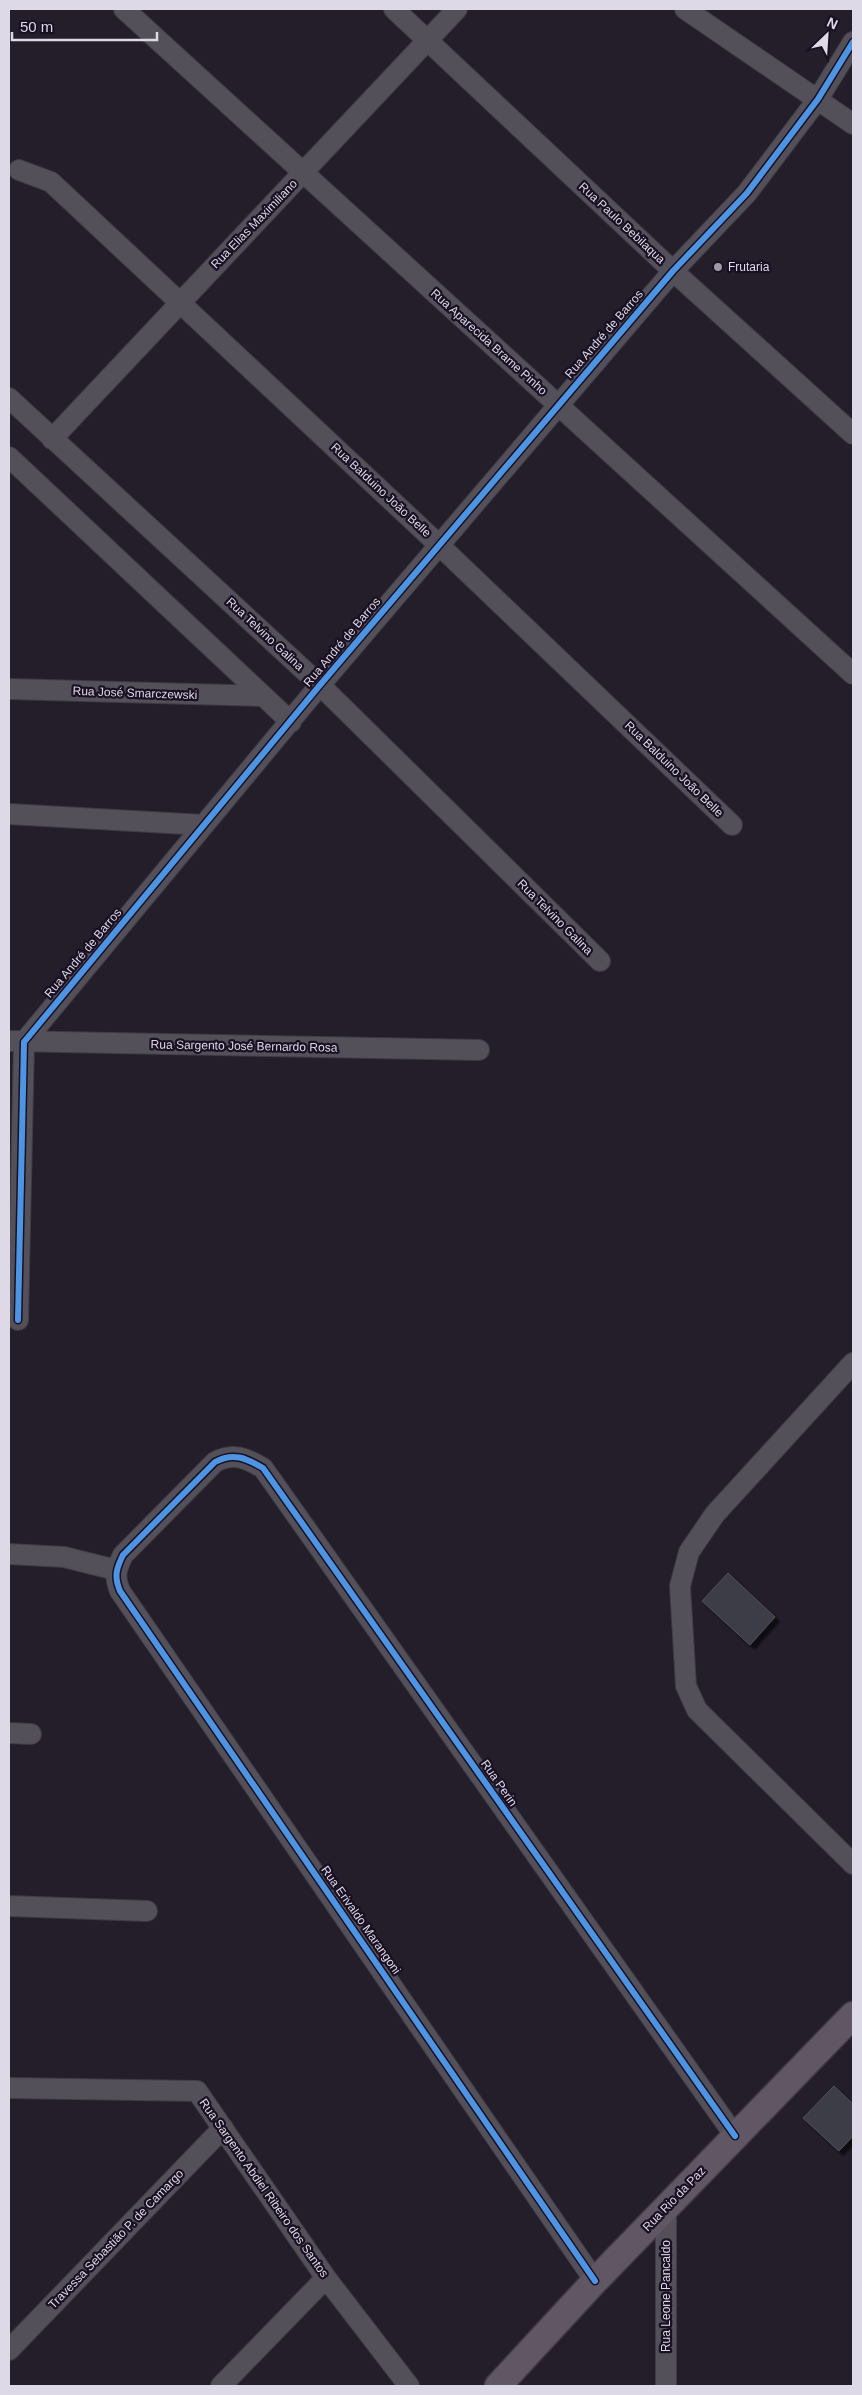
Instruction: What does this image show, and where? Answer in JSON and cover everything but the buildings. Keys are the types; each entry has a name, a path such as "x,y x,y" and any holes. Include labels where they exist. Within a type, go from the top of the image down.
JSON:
{"main road":[{"name":"Rua Rio da Paz","path":"498,2386 595,2280 853,2015"}],"street":[{"name":"Rua Aparecida Brame Pinho","path":"124,9 853,674"},
{"name":"Rua Paulo Bebilaqua","path":"394,9 673,271 853,434"},
{"name":"Rua Elias Maximiliano","path":"52,439 457,9"},
{"path":"685,9 853,124"},
{"name":"Rua André de Barros","path":"16,1042 204,825 320,685 673,271 746,193 818,99 853,42"},
{"name":"Rua Balduino João Belle","path":"19,170 51,182 439,545 732,825"},
{"name":"Rua Telvino Galina","path":"9,398 320,685 600,961"},
{"path":"9,457 291,722"},
{"name":"Rua José Smarczewski","path":"9,689 262,696"},
{"path":"9,814 204,825"},
{"path":"16,1042 18,1320"},
{"name":"Rua Sargento José Bernardo Rosa","path":"16,1042 479,1050"},
{"path":"853,1363 715,1514 688,1552 680,1586 686,1686 697,1710 853,1864"},
{"name":"Rua Perin","path":"116,1570 123,1555 214,1462 235,1456 248,1459 263,1468 735,2136"},
{"path":"9,1554 64,1557 116,1570"},
{"name":"Rua Erivaldo Marangoni","path":"116,1570 116,1581 120,1591 595,2280"},
{"path":"9,1733 32,1734"},
{"path":"9,1906 147,1911"},
{"name":"Rua Sargento Abdiel Ribeiro dos Santos","path":"9,2088 197,2091 326,2278 409,2386"},
{"name":"Travessa Sebastião P. de Camargo","path":"9,2350 222,2128"},
{"name":"Rua Leone Pancaldo","path":"666,2207 666,2386"},
{"path":"221,2386 326,2278"}],"cycle path":[{"path":"18,1320 24,1042 320,685 673,271 747,193 818,99 853,42"},
{"path":"595,2281 120,1591 117,1573 123,1555 215,1462 228,1457 234,1457 251,1461 263,1468 735,2136"}],"place":[{"name":"Frutaria","path":"718,267"}]}
